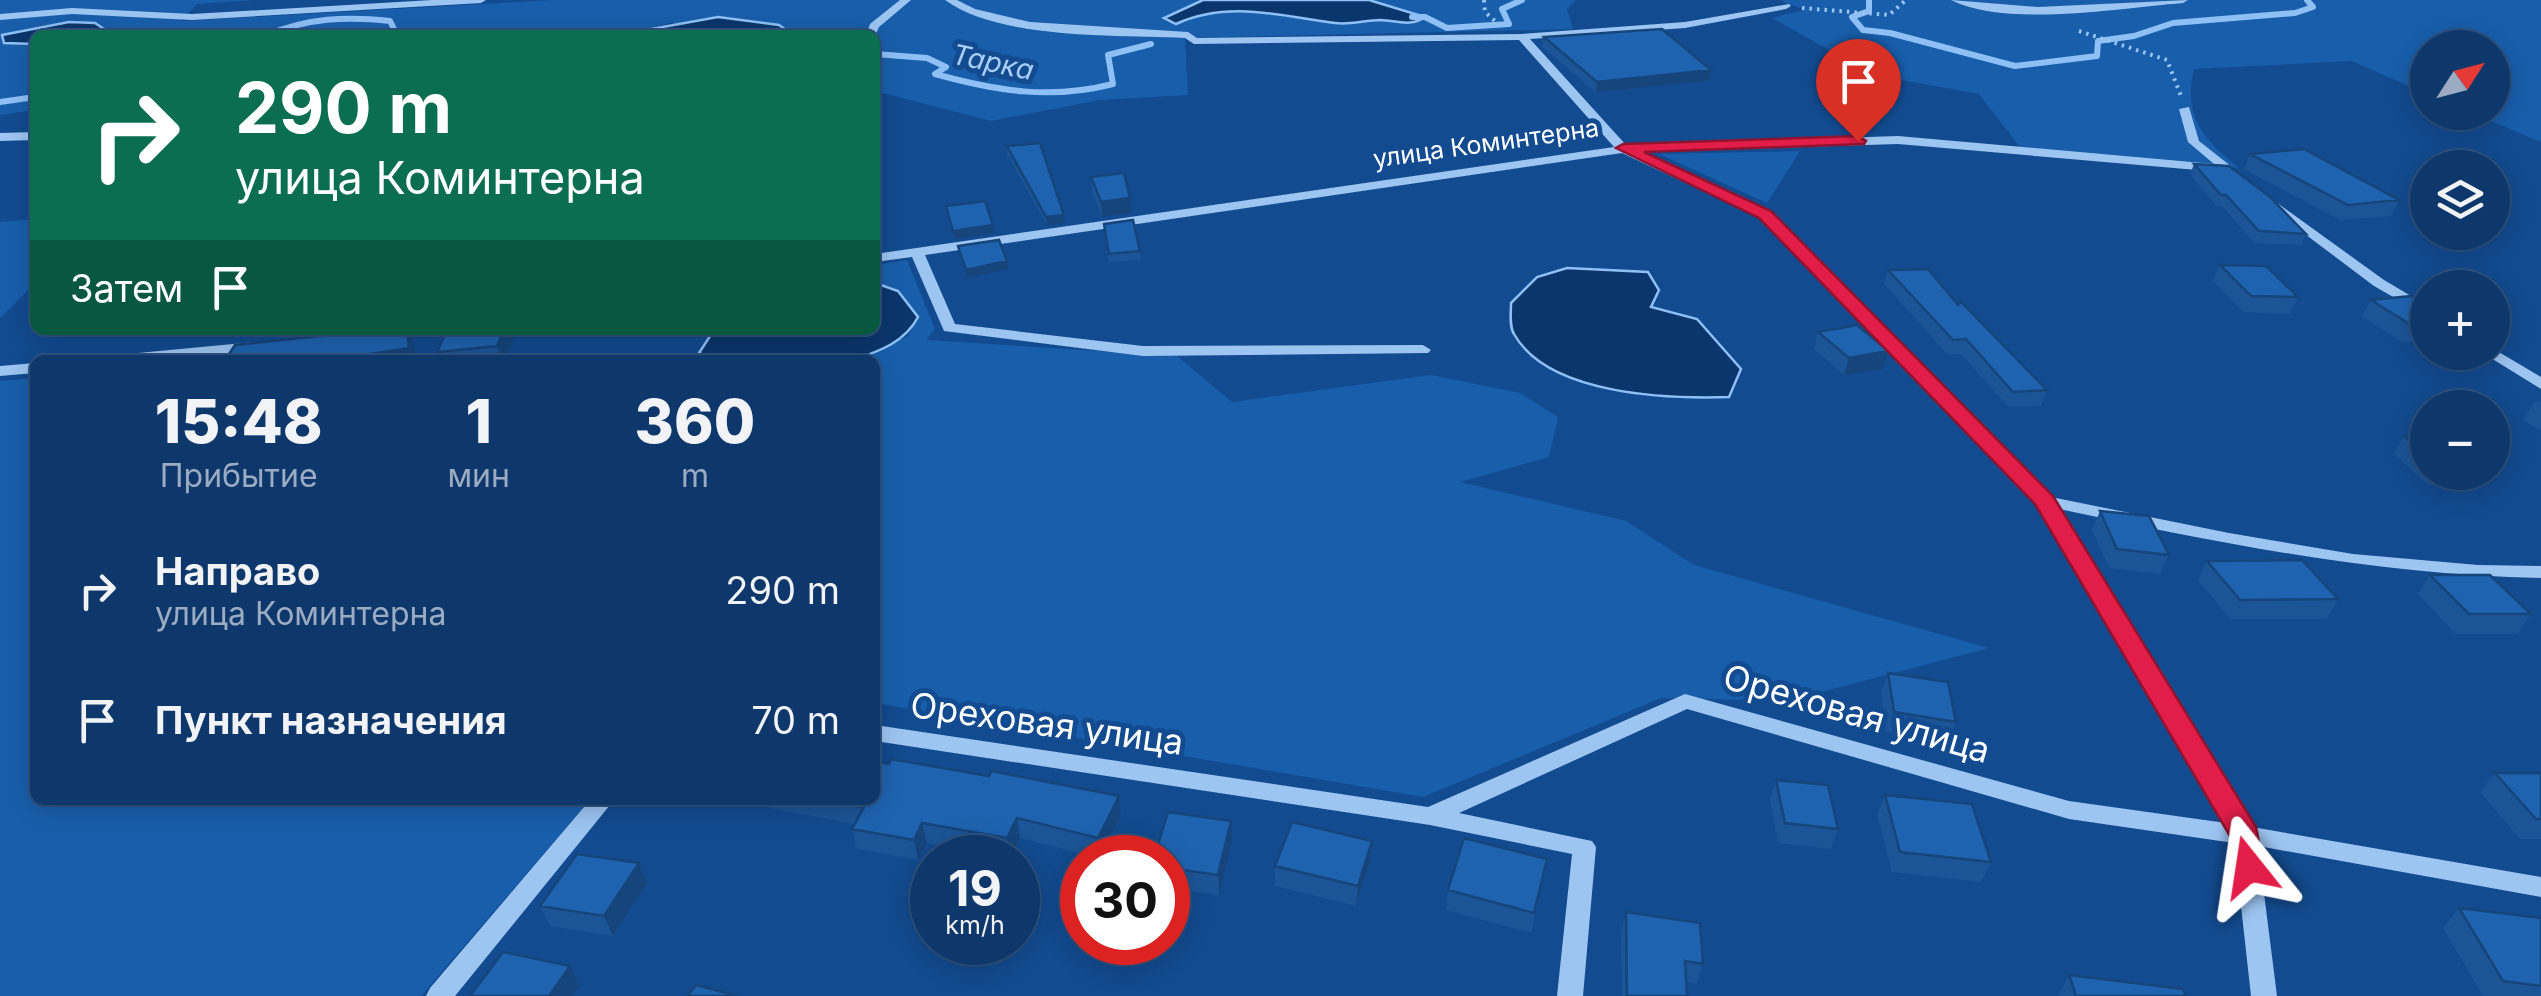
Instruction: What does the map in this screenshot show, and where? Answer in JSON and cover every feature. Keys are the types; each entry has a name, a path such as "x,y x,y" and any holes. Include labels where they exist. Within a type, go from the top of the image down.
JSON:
{"street":[{"path":"0,17 72,11 192,17 481,0"},
{"path":"873,30 906,0"},
{"path":"950,0 966,11 1032,24 1191,38 1522,37 1685,25 1786,6"},
{"path":"1956,0 1975,6 2034,9 2183,0"},
{"path":"1522,37 1623,148 1765,215 2044,500 2245,835 2264,996"},
{"path":"2185,109 2194,142 2242,181"},
{"path":"0,137 30,136"},
{"name":"улица Коминтерна","path":"880,257 1623,148 1898,140 2227,170"},
{"path":"2258,192 2410,302"},
{"path":"916,252 948,328 1142,351 1424,350"},
{"path":"169,355 264,346"},
{"path":"2510,364 2541,384"},
{"path":"0,371 30,368"},
{"path":"2044,500 2282,551 2476,573 2541,572"},
{"name":"Ореховая улица","path":"880,734 1430,816 1685,701 2069,810 2245,835 2541,887"},
{"path":"438,996 599,805"},
{"path":"1430,816 1584,847 1570,996"}],"path":[{"path":"1484,0 1485,12 1495,21"},
{"path":"1822,10 1888,15 1906,0"},
{"path":"2087,32 2167,60 2185,109"}],"shaded area":[{"path":"0,0 254,0 197,4 181,21 554,0 1203,0 1164,18 1176,24 1216,13 1237,12 1344,23 1424,17 1369,0 1576,0 1567,9 1573,29 1185,38 1188,95 1100,100 991,121 880,92 880,30 764,30 670,23 640,30 101,30 43,26 3,35 4,43 30,44 30,111 0,115"},
{"path":"1203,0 1369,0 1425,17 1410,23 1341,23 1235,11 1176,24 1164,18"},
{"path":"2541,0 2541,142 2510,129 2510,30 2410,30 2410,87 2352,61 2194,69 2191,100 2199,126 2239,168 2020,147 1979,94 1874,75 1772,18 1804,10 1781,1"},
{"path":"718,17 779,25 786,30 646,30"},
{"path":"69,22 95,23 106,30 30,30 30,44 4,43 2,35"},
{"path":"1800,151 1767,203 1659,154"},
{"path":"30,219 30,288 0,318 0,222"},
{"path":"907,260 935,329 926,340 1177,356 1232,402 1431,375 1520,393 1558,417 1549,457 1460,482 1626,521 1694,565 1989,648 1787,701 1661,698 1423,797 880,704 880,355 864,355 908,336 918,317 898,291 880,285 880,264"},
{"path":"1567,268 1648,272 1659,290 1651,307 1697,319 1741,369 1729,397 1674,397 1611,389 1553,370 1530,354 1512,331 1511,303 1537,277"},
{"path":"880,285 898,291 918,317 899,339 867,355 699,353 711,335 880,335"},
{"path":"30,378 30,805 586,805 421,996 0,996 0,381"}],"building":[{"path":"1662,29 1711,70 1597,82 1544,37"},
{"path":"1040,143 1064,215 1046,217 1007,146"},
{"path":"2304,149 2399,200 2348,205 2250,154"},
{"path":"2194,164 2229,166 2269,196 2306,234 2259,231"},
{"path":"1124,173 1130,198 1101,202 1091,177"},
{"path":"985,201 993,225 953,231 946,206"},
{"path":"1133,220 1140,251 1109,254 1104,224"},
{"path":"999,240 1007,261 966,270 958,246"},
{"path":"2220,265 2266,266 2298,297 2251,296"},
{"path":"1928,269 1958,305 1961,302 2047,390 2013,392 1966,339 1953,340 1888,270"},
{"path":"2410,296 2410,324 2371,300"},
{"path":"1857,325 1888,351 1849,358 1818,332"},
{"path":"330,335 408,335 409,348 364,355 228,355 235,345"},
{"path":"445,335 502,335 497,346 437,352"},
{"path":"2100,511 2149,516 2169,555 2117,549"},
{"path":"2302,560 2338,599 2240,600 2207,561"},
{"path":"2430,575 2490,575 2531,614 2469,614"},
{"path":"1888,673 1948,682 1956,722 1894,712"},
{"path":"891,759 989,776 992,771 1119,796 1100,835 1017,818 1008,835 922,823 910,839 852,829 864,807 853,805 880,805 880,762 889,764"},
{"path":"2495,773 2541,773 2541,819 2536,819"},
{"path":"1776,780 1828,785 1838,829 1785,823"},
{"path":"1885,795 1972,804 1991,862 1900,852"},
{"path":"1168,812 1231,821 1218,875 1190,871 1190,835 1161,835"},
{"path":"1292,822 1372,841 1358,886 1275,866"},
{"path":"1464,838 1547,859 1534,913 1448,890"},
{"path":"577,854 639,863 604,916 540,906"},
{"path":"2459,908 2541,918 2541,986 2503,981"},
{"path":"1626,912 1700,923 1703,964 1685,961 1687,996 1627,996"},
{"path":"503,952 570,966 549,996 470,996"},
{"path":"2069,975 2183,989 2186,996 2076,996"},
{"path":"696,985 737,996 688,996"}],"waterway":[{"name":"Тарка","path":"1412,17 1425,17 1447,28 1509,24 1502,9 1522,0"},
{"name":"Тарка","path":"1869,0 1869,11 1852,17 1863,30 1890,33 2015,66 2097,56 2098,41 2134,36 2173,23 2295,13 2313,7 2307,0"},
{"path":"280,30 312,22 358,19 390,21 394,30"},
{"path":"880,54 927,58 946,67 935,74 980,85 1067,92 1113,84 1108,55 1151,44"},
{"name":"Тарка","path":"0,102 30,98"}],"route":[{"path":"1858,141 1623,148 1765,215 2044,500 2245,835 2249,867"}]}
